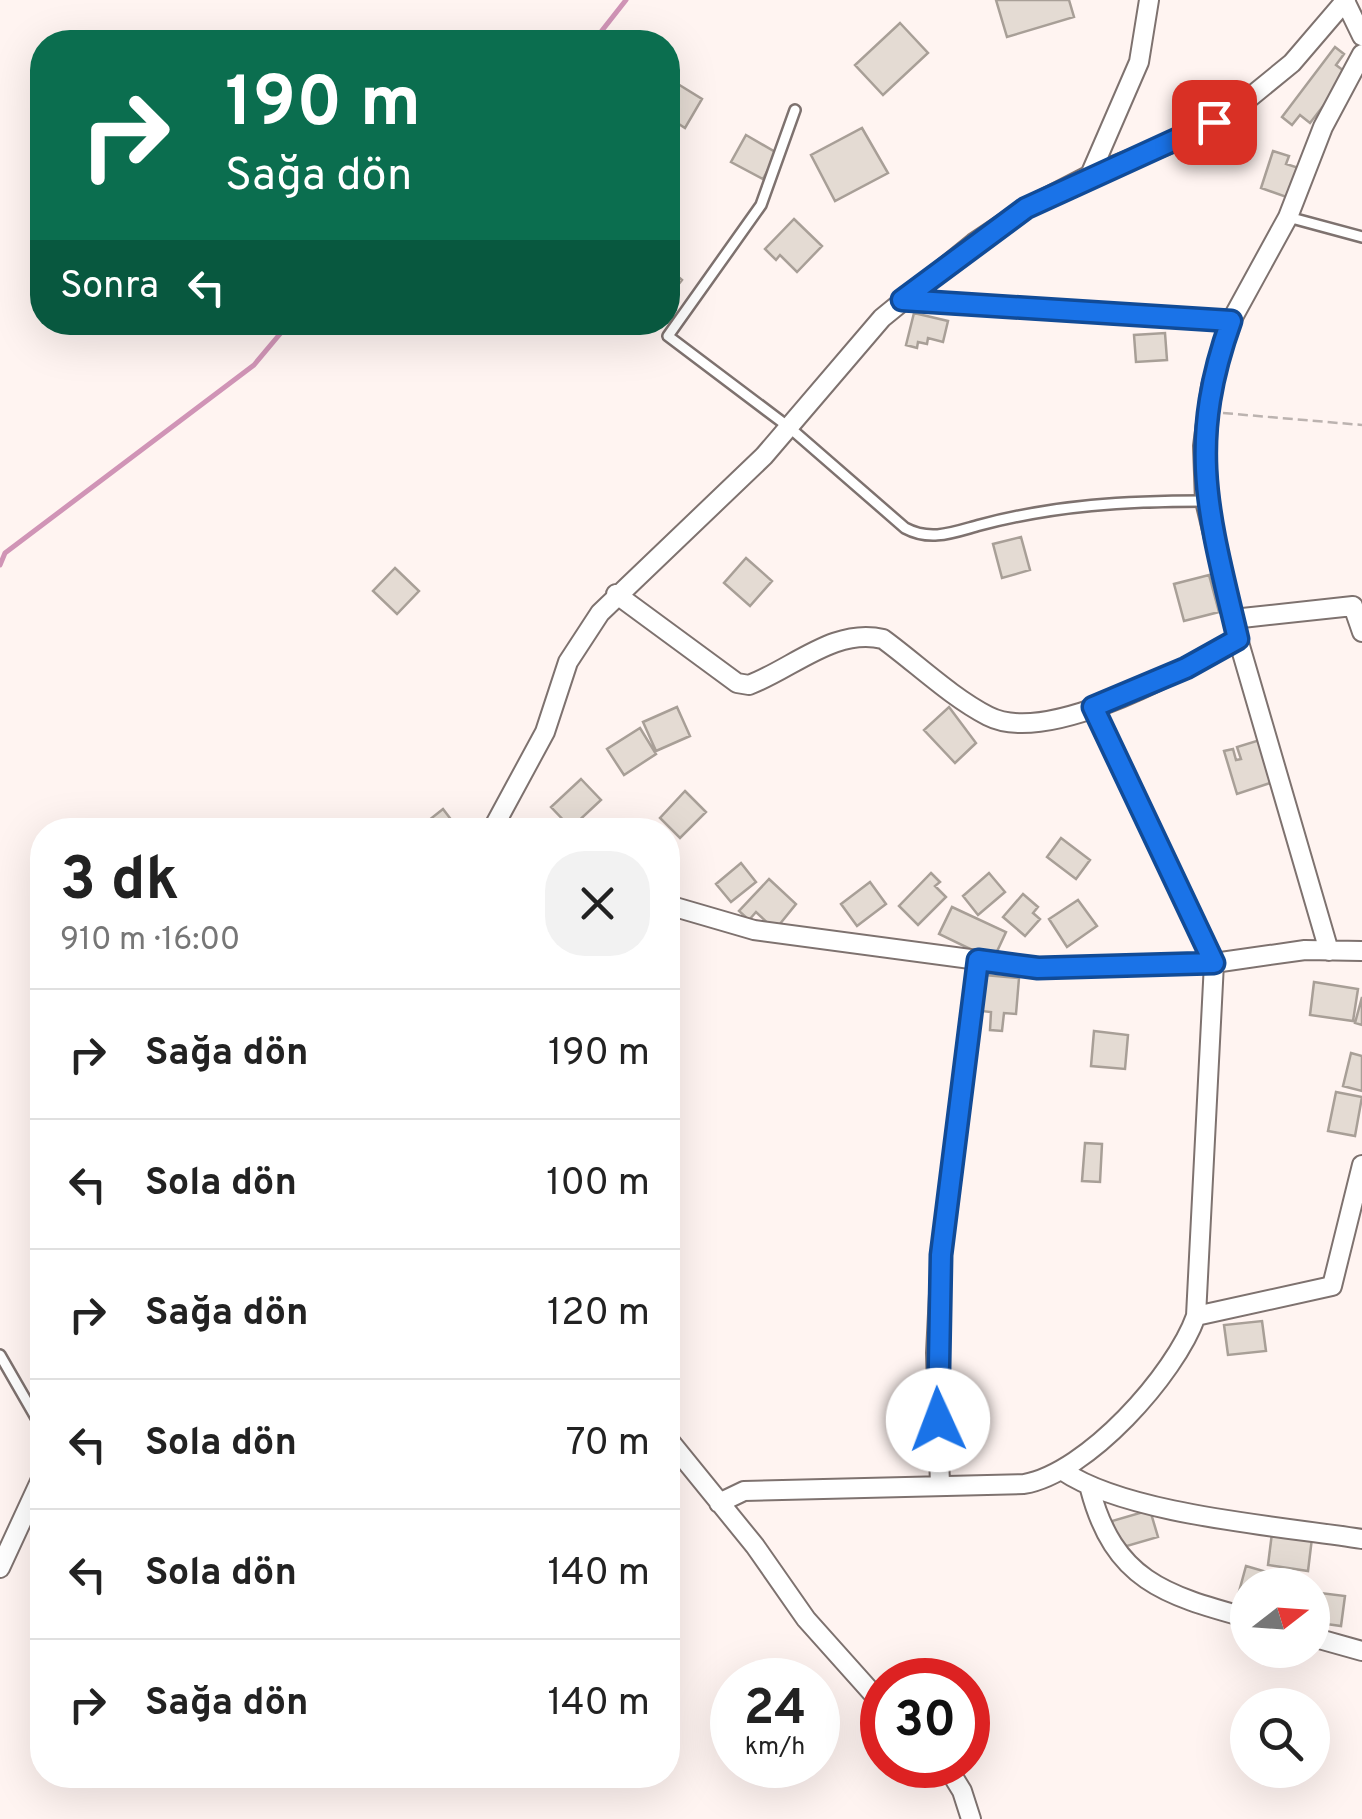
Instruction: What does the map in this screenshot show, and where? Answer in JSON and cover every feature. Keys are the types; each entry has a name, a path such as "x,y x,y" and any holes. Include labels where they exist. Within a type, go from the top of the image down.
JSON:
{"street":[{"path":"1090,175 1138,62 1148,0"},
{"path":"498,818 544,732 568,662 616,594 790,428 902,300 1003,222 1090,175 1158,151 1243,103 1292,63 1346,1 1362,36"},
{"path":"1329,950 1238,639 1205,500 1206,411 1231,321 1288,218 1324,126 1362,54"},
{"path":"902,300 1231,321"},
{"path":"616,594 737,682 749,686 844,638 865,634 883,638 988,716 1013,724 1093,707 1186,668 1238,639"},
{"path":"1234,620 1352,606 1362,632"},
{"path":"719,1503 744,1491 1024,1484 1063,1471 1163,1377 1196,1316 1214,963 1093,707"},
{"path":"680,908 754,930 845,939 1038,968 1214,963 1329,950 1362,951"},
{"path":"940,1486 936,1353 941,1255 978,960"},
{"path":"1196,1316 1332,1286 1362,1165"},
{"path":"680,1454 806,1620 860,1680"},
{"path":"1063,1471 1090,1489 1129,1500 1362,1539"},
{"path":"1090,1489 1101,1530 1138,1571 1172,1597 1230,1613"},
{"path":"0,1568 30,1502"},
{"path":"1330,1642 1362,1651"},
{"path":"960,1788 971,1819"}],"lane":[{"path":"680,320 762,205 795,110"},
{"path":"1288,218 1362,237"},
{"path":"669,335 790,428 905,528 922,535 938,536 1070,505 1205,500"},
{"path":"0,1355 30,1407"}],"path":[{"path":"1206,411 1362,425"}],"building":[{"path":"996,0 1069,0 1074,17 1007,37"},
{"path":"900,23 928,53 883,95 855,65"},
{"path":"1335,47 1344,54 1336,65 1348,74 1310,123 1300,115 1292,125 1282,117"},
{"path":"680,85 702,99 685,128 680,125"},
{"path":"862,128 888,173 835,201 811,155"},
{"path":"746,135 777,153 763,179 731,162"},
{"path":"1273,151 1289,156 1286,164 1302,169 1292,199 1261,188"},
{"path":"794,219 822,246 797,272 780,255 776,260 765,249"},
{"path":"914,313 948,321 943,342 928,338 927,344 918,342 917,348 906,345"},
{"path":"1165,333 1167,360 1136,362 1134,335"},
{"path":"1021,537 1030,570 1002,578 993,544"},
{"path":"746,558 772,581 750,606 724,583"},
{"path":"395,568 419,591 397,614 373,591"},
{"path":"1209,575 1219,612 1184,621 1174,584"},
{"path":"677,707 690,736 656,751 643,722"},
{"path":"949,707 976,743 955,763 924,730"},
{"path":"640,728 656,754 624,775 607,749"},
{"path":"1263,739 1276,781 1237,794 1224,751 1233,749 1236,760 1241,759 1237,747"},
{"path":"581,779 601,800 582,818 561,818 551,807"},
{"path":"685,791 706,812 680,838 680,818 660,818"},
{"path":"443,809 450,818 432,818"},
{"path":"1061,838 1090,860 1076,879 1047,857"},
{"path":"741,863 756,882 731,902 716,884"},
{"path":"931,873 940,882 935,886 946,897 918,925 899,906"},
{"path":"989,873 1005,892 978,915 963,896"},
{"path":"769,879 796,904 775,930 756,912 749,920 739,911"},
{"path":"870,882 886,904 857,926 841,904"},
{"path":"1023,894 1038,907 1033,913 1040,919 1025,936 1003,917"},
{"path":"1078,900 1097,926 1067,947 1049,919"},
{"path":"952,907 1006,932 993,960 939,934"},
{"path":"984,975 1019,978 1016,1014 1004,1013 1002,1031 990,1030 991,1012 981,1011"},
{"path":"1314,982 1358,989 1353,1021 1310,1015"},
{"path":"1362,997 1362,1025 1355,1023"},
{"path":"1094,1031 1128,1035 1125,1069 1091,1066"},
{"path":"1351,1053 1362,1056 1362,1091 1343,1086"},
{"path":"1336,1092 1362,1097 1355,1136 1328,1131"},
{"path":"1085,1143 1102,1144 1100,1182 1082,1181"},
{"path":"1262,1321 1266,1351 1228,1355 1224,1325"},
{"path":"1150,1510 1158,1537 1120,1548 1112,1521"},
{"path":"1272,1533 1312,1538 1308,1568 1268,1565"},
{"path":"1330,1594 1345,1596 1341,1626 1330,1624"}],"waterway":[{"path":"602,30 626,0"},
{"path":"0,565 5,553 254,365 279,335"}],"route":[{"path":"938,1420 936,1353 941,1255 978,960 1038,968 1214,963 1093,707 1186,668 1238,639 1203,478 1206,411 1231,321 902,300 1003,222 1054,192 1158,151 1214,122"}]}
